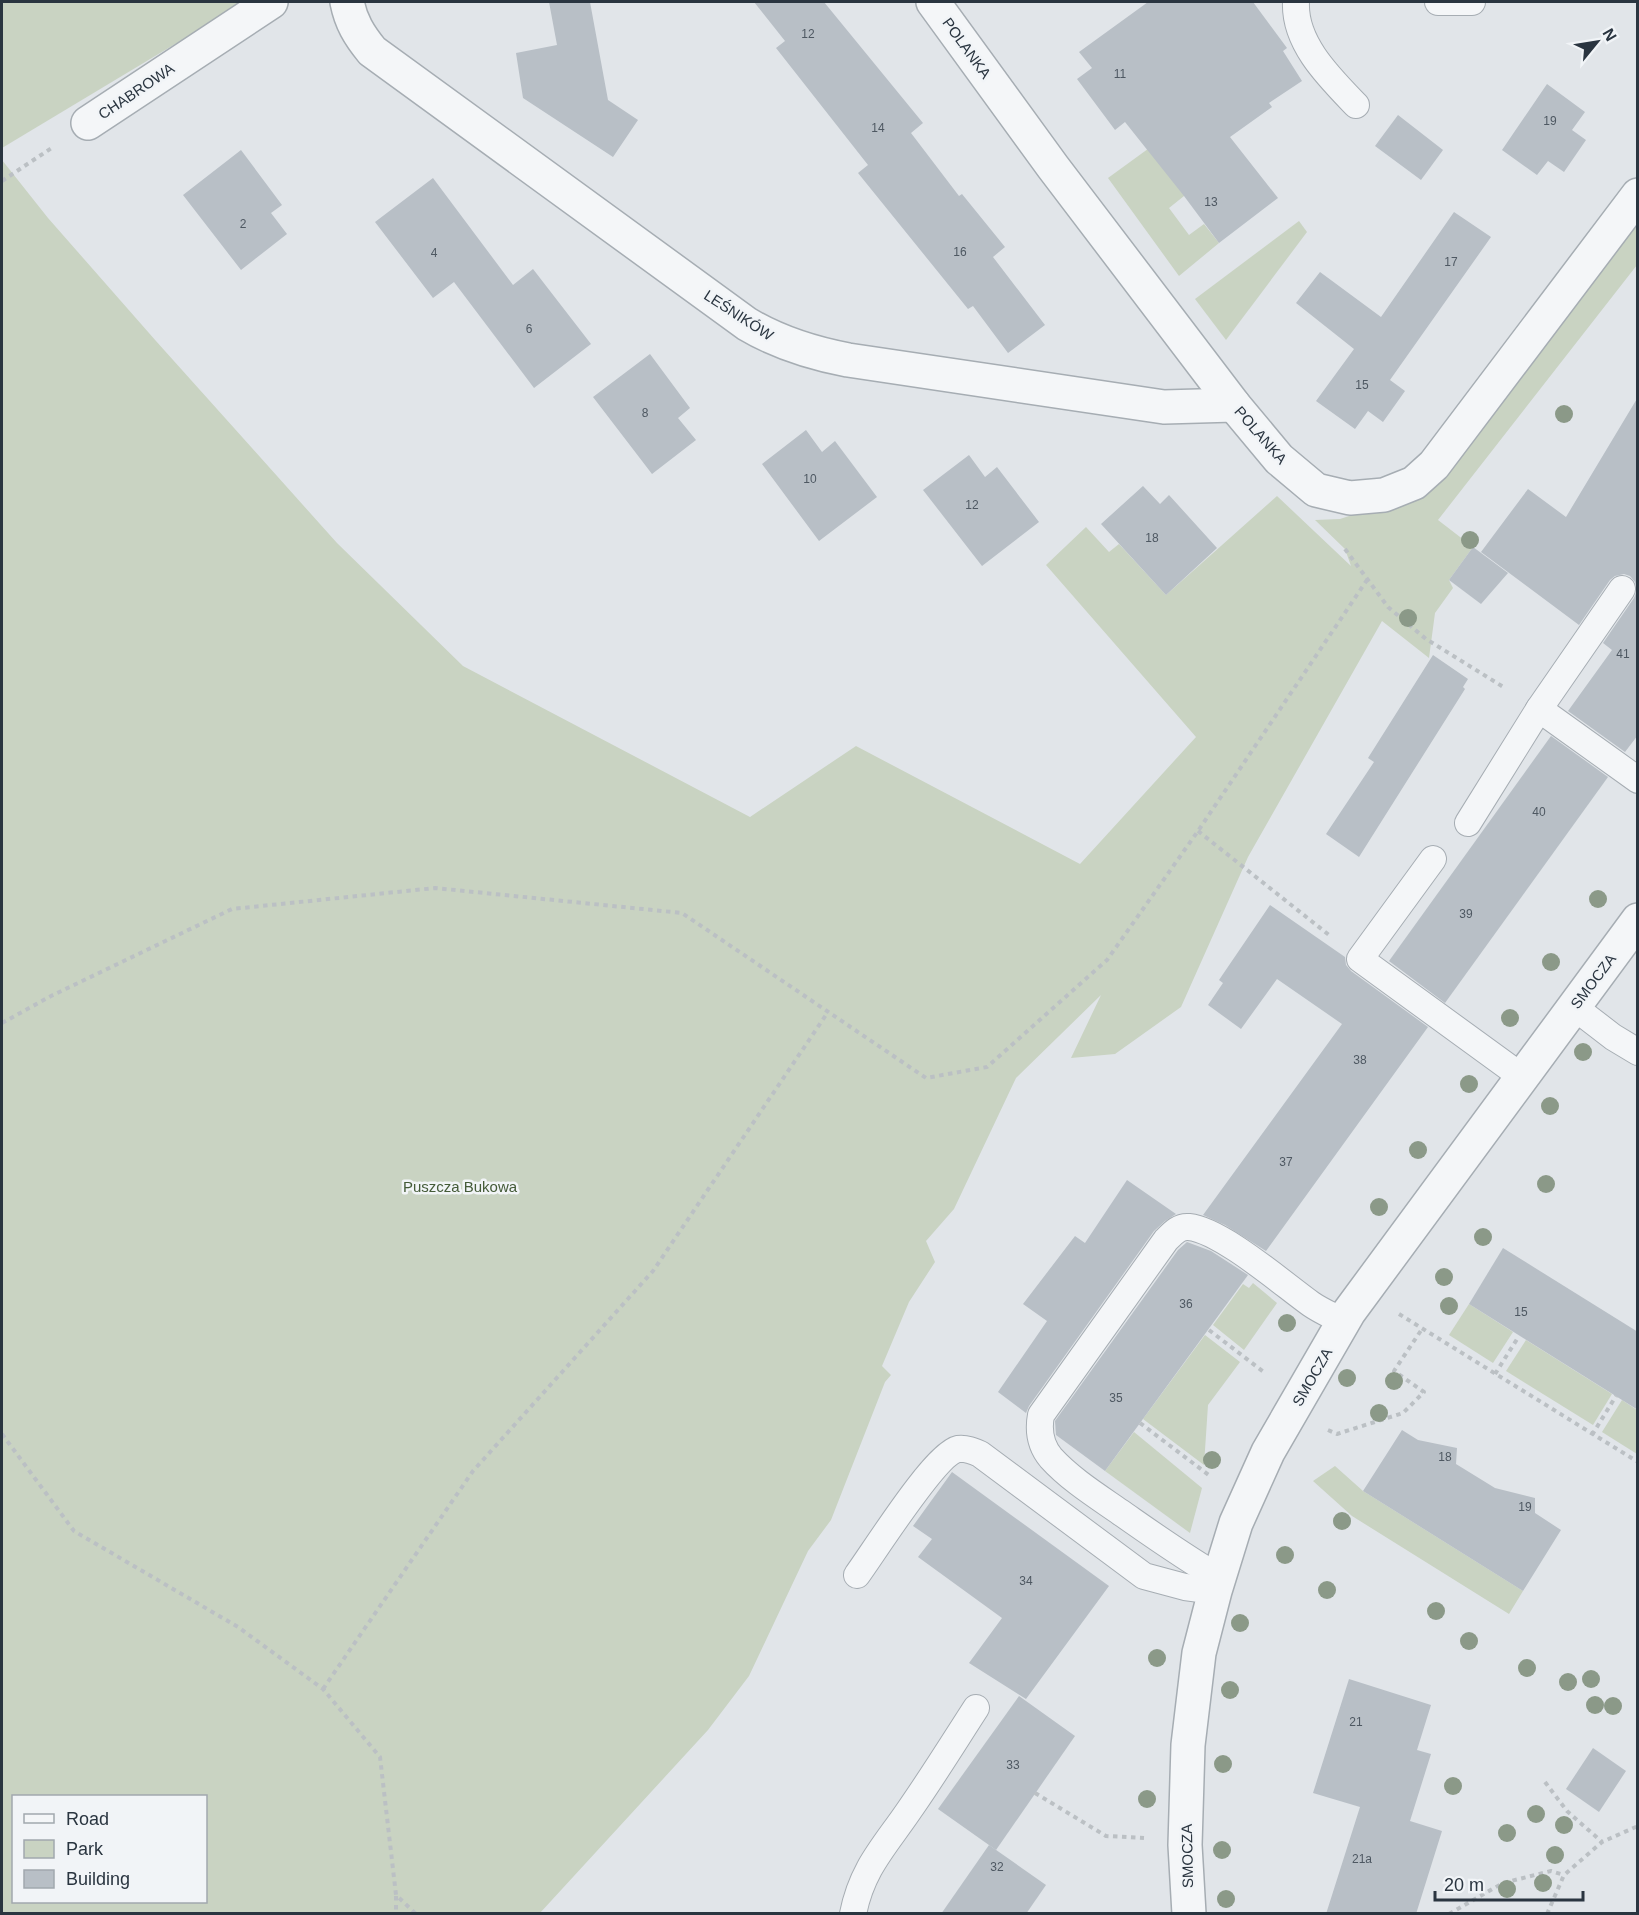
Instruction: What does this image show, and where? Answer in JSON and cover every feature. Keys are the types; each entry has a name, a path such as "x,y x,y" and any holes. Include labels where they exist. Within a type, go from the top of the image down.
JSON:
{"street":[{"name":"CHABROWA","path":"88,123 271,2"},
{"name":"LEŚNIKÓW","path":"347,2 357,33 372,51 747,324 770,338 809,352 848,360 1164,407 1234,405"},
{"name":"POLANKA","path":"933,2 1053,167 1234,405 1279,459 1316,490 1350,498 1384,495 1414,483 1434,465 1638,195"},
{"name":"SMOCZA","path":"1189,1914 1185,1845 1188,1745 1200,1653 1236,1522 1268,1452 1364,1292 1638,920"}],"lane":[{"path":"1296,2 1295,13 1299,28 1323,71 1356,105"},
{"path":"1438,2 1472,2"},
{"path":"1467,823 1539,709 1622,588"},
{"path":"1539,709 1638,780"},
{"path":"1433,859 1360,958 1522,1077"},
{"path":"1574,1007 1613,1037 1638,1052"},
{"path":"1217,1585 1191,1562 1085,1487 1050,1457 1040,1440 1041,1415 1166,1240 1176,1230 1186,1226 1203,1230 1242,1252 1314,1306 1344,1322"},
{"path":"857,1575 929,1474 947,1455 957,1449 968,1449 980,1454 1144,1576 1185,1587 1217,1585"},
{"path":"853,1914 858,1892 871,1864 910,1810 976,1708"}],"path":[{"name":"CHABROWA","path":"2,181 88,123"},
{"path":"1345,549 1388,607 1426,639 1539,709"},
{"path":"2,1023 51,996 232,909 435,888 682,913 926,1078 987,1067 1107,960 1198,831 1367,580"},
{"path":"1198,831 1360,958"},
{"path":"323,1689 473,1471 653,1272 828,1012"},
{"path":"1364,1292 1638,1462"},
{"path":"1292,1411 1337,1434 1402,1413 1424,1392 1394,1371 1422,1329"},
{"path":"1209,1330 1271,1378"},
{"path":"1495,1374 1519,1336"},
{"path":"1592,1435 1616,1396"},
{"path":"1140,1423 1215,1480"},
{"path":"2,1434 74,1531 238,1627 323,1689 380,1757 396,1895 396,1914"},
{"path":"1545,1782 1567,1811 1602,1842"},
{"path":"1035,1793 1106,1836 1146,1838"},
{"path":"1547,1914 1564,1875 1602,1842 1638,1826"},
{"path":"1449,1914 1503,1883 1551,1871 1564,1875"},
{"path":"396,1895 416,1914"}],"green space":[{"path":"2,2 245,2 2,148"},
{"path":"1229,90 1229,134 1184,196 1169,208 1189,235 1204,224 1219,243 1179,276 1108,178"},
{"name":"Puszcza Bukowa","path":"2,160 48,218 337,543 463,666 750,817 856,746 1080,864 1196,737 1046,565 1086,527 1109,552 1119,544 1166,595 1277,496 1351,566 1345,549 1315,520 1340,519 1358,513 1414,483 1637,195 1637,265 1438,520 1473,547 1449,580 1453,588 1435,613 1429,658 1382,621 1248,857 1181,1007 1115,1054 1071,1058 1101,995 1016,1078 954,1209 926,1241 935,1262 909,1302 882,1366 891,1375 885,1382 831,1520 808,1551 749,1676 708,1730 540,1913 2,1913"},
{"path":"1299,221 1307,232 1226,340 1195,299"},
{"path":"1253,1283 1277,1303 1244,1350 1213,1325 1243,1284 1249,1288"},
{"path":"1469,1304 1513,1332 1493,1363 1449,1335"},
{"path":"1205,1335 1240,1362 1208,1405 1204,1465 1143,1419"},
{"path":"1526,1340 1612,1394 1593,1425 1506,1371"},
{"path":"1622,1400 1637,1410 1637,1454 1602,1432"},
{"path":"1134,1432 1202,1488 1190,1533 1105,1471"},
{"path":"1335,1466 1363,1491 1523,1591 1509,1614 1352,1516 1313,1481"}],"building":[{"path":"549,2 590,2 608,100 638,120 613,157 523,98 516,53 557,45"},
{"path":"754,2 824,2 923,123 911,133 959,196 962,194 1005,247 993,257 1045,325 1008,353 973,306 968,309 858,173 868,165 776,48 785,41"},
{"path":"1148,2 1253,2 1287,48 1283,51 1302,81 1269,103 1272,107 1230,137 1278,198 1219,243 1125,122 1115,130 1077,79 1092,68 1079,52"},
{"path":"1547,84 1585,112 1572,130 1586,140 1564,172 1548,161 1537,175 1502,150"},
{"path":"1398,115 1443,150 1421,180 1375,146"},
{"path":"241,150 282,205 271,213 287,234 241,270 183,195"},
{"path":"433,178 513,285 533,269 591,344 534,388 454,282 433,298 375,222"},
{"path":"1454,212 1491,237 1390,380 1405,391 1383,422 1368,411 1355,429 1316,401 1354,349 1296,303 1320,272 1381,317"},
{"path":"650,354 690,408 678,418 696,440 652,474 593,397"},
{"path":"1638,397 1638,735 1625,752 1568,711 1612,650 1603,643 1634,598 1637,590 1635,582 1630,576 1624,574 1615,576 1579,625 1481,552 1528,489 1566,517"},
{"path":"806,430 822,452 835,441 877,497 819,541 762,464"},
{"path":"969,455 985,477 997,467 1039,522 982,566 923,490"},
{"path":"1143,486 1160,504 1169,495 1217,548 1166,595 1101,524"},
{"path":"1473,547 1508,573 1481,604 1449,580"},
{"path":"1433,655 1468,679 1463,687 1465,689 1359,857 1326,834 1374,762 1368,758"},
{"path":"1551,736 1608,777 1445,1003 1389,961"},
{"path":"1270,905 1345,957 1346,965 1351,971 1428,1027 1266,1251 1225,1225 1203,1215 1342,1024 1277,979 1241,1029 1208,1005 1223,983 1219,980"},
{"path":"1127,1180 1176,1214 1154,1231 1026,1413 998,1392 1047,1321 1023,1304 1075,1236 1085,1243"},
{"path":"1187,1242 1211,1251 1248,1275 1105,1471 1056,1435 1055,1421 1178,1250"},
{"path":"1503,1248 1638,1332 1638,1410 1469,1304"},
{"path":"1402,1430 1418,1440 1457,1448 1456,1464 1495,1488 1535,1498 1535,1513 1561,1530 1523,1591 1363,1491"},
{"path":"952,1472 1109,1586 1026,1699 969,1663 1002,1618 918,1557 932,1539 913,1526"},
{"path":"1349,1679 1431,1705 1417,1750 1431,1754 1410,1821 1442,1831 1416,1914 1326,1914 1360,1807 1313,1793"},
{"path":"1019,1696 1075,1736 996,1850 938,1809"},
{"path":"1593,1748 1626,1771 1599,1812 1566,1789"},
{"path":"989,1845 1046,1885 1026,1914 941,1914"}]}
